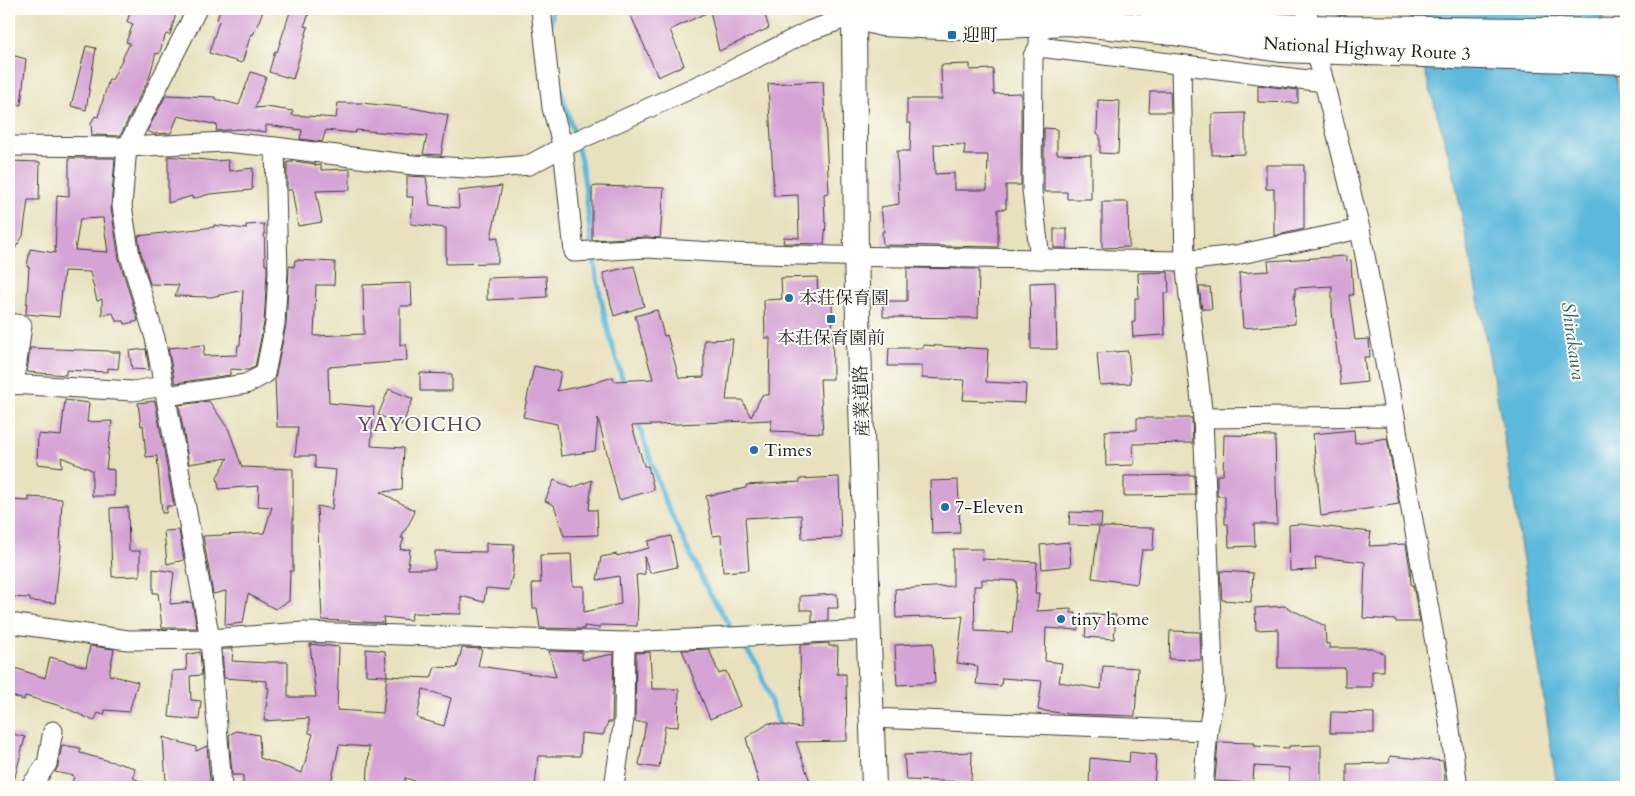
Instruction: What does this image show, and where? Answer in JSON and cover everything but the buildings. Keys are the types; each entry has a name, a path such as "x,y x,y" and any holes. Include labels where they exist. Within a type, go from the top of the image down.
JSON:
{"highway":[{"name":"National Highway Route 3","path":"1157,9 1283,28 1311,29 1345,40 1626,60"},
{"name":"National Highway Route 3","path":"848,12 882,22 960,26 1039,35 1068,21 1174,31 1281,48 1311,29"},
{"name":"National Highway Route 3","path":"1345,40 1626,33"}],"street":[{"path":"196,9 127,148 122,206 130,256 155,338 210,639 222,787"},
{"path":"541,9 552,108 563,147 574,252 647,248 856,257 1186,261 1236,255 1360,229"},
{"path":"9,146 127,148 225,142 275,146 412,165 484,169 529,165 563,147 730,71 848,12"},
{"name":"産業道路","path":"848,12 874,787"},
{"path":"1311,29 1360,229 1448,715 1458,787"},
{"path":"1040,259 1032,190 1033,56 1039,35 1181,65 1324,82"},
{"path":"1181,65 1186,261 1203,418 1214,695 1208,731 1203,787"},
{"path":"9,323 22,325 12,384 165,391 246,384 264,374 275,324 278,272 275,146"},
{"path":"1203,418 1395,416"},
{"path":"9,623 128,640 210,639 303,632 625,642 870,630"},
{"path":"614,787 624,719 625,642"},
{"path":"871,718 1208,731"},
{"path":"30,787 47,764 53,731"}],"water":[{"name":"Shirakawa","path":"1407,9 1602,9 1622,110 1626,254 1626,787 1557,787 1503,428 1453,170"}],"waterway":[{"path":"550,23 552,18 551,9"},
{"path":"557,78 575,137"},
{"path":"577,145 584,180 600,295 625,386"},
{"path":"637,420 664,499 706,587 734,632"},
{"path":"740,641 757,664 781,730"}],"place":[{"name":"迎町","path":"952,35"},
{"name":"本荘保育園","path":"789,298"},
{"name":"本荘保育園前","path":"831,319"},
{"name":"Times","path":"754,450"},
{"name":"7-Eleven","path":"945,507"},
{"name":"tiny home","path":"1061,619"}],"district":[{"name":"YAYOICHO","path":"420,424"}]}
